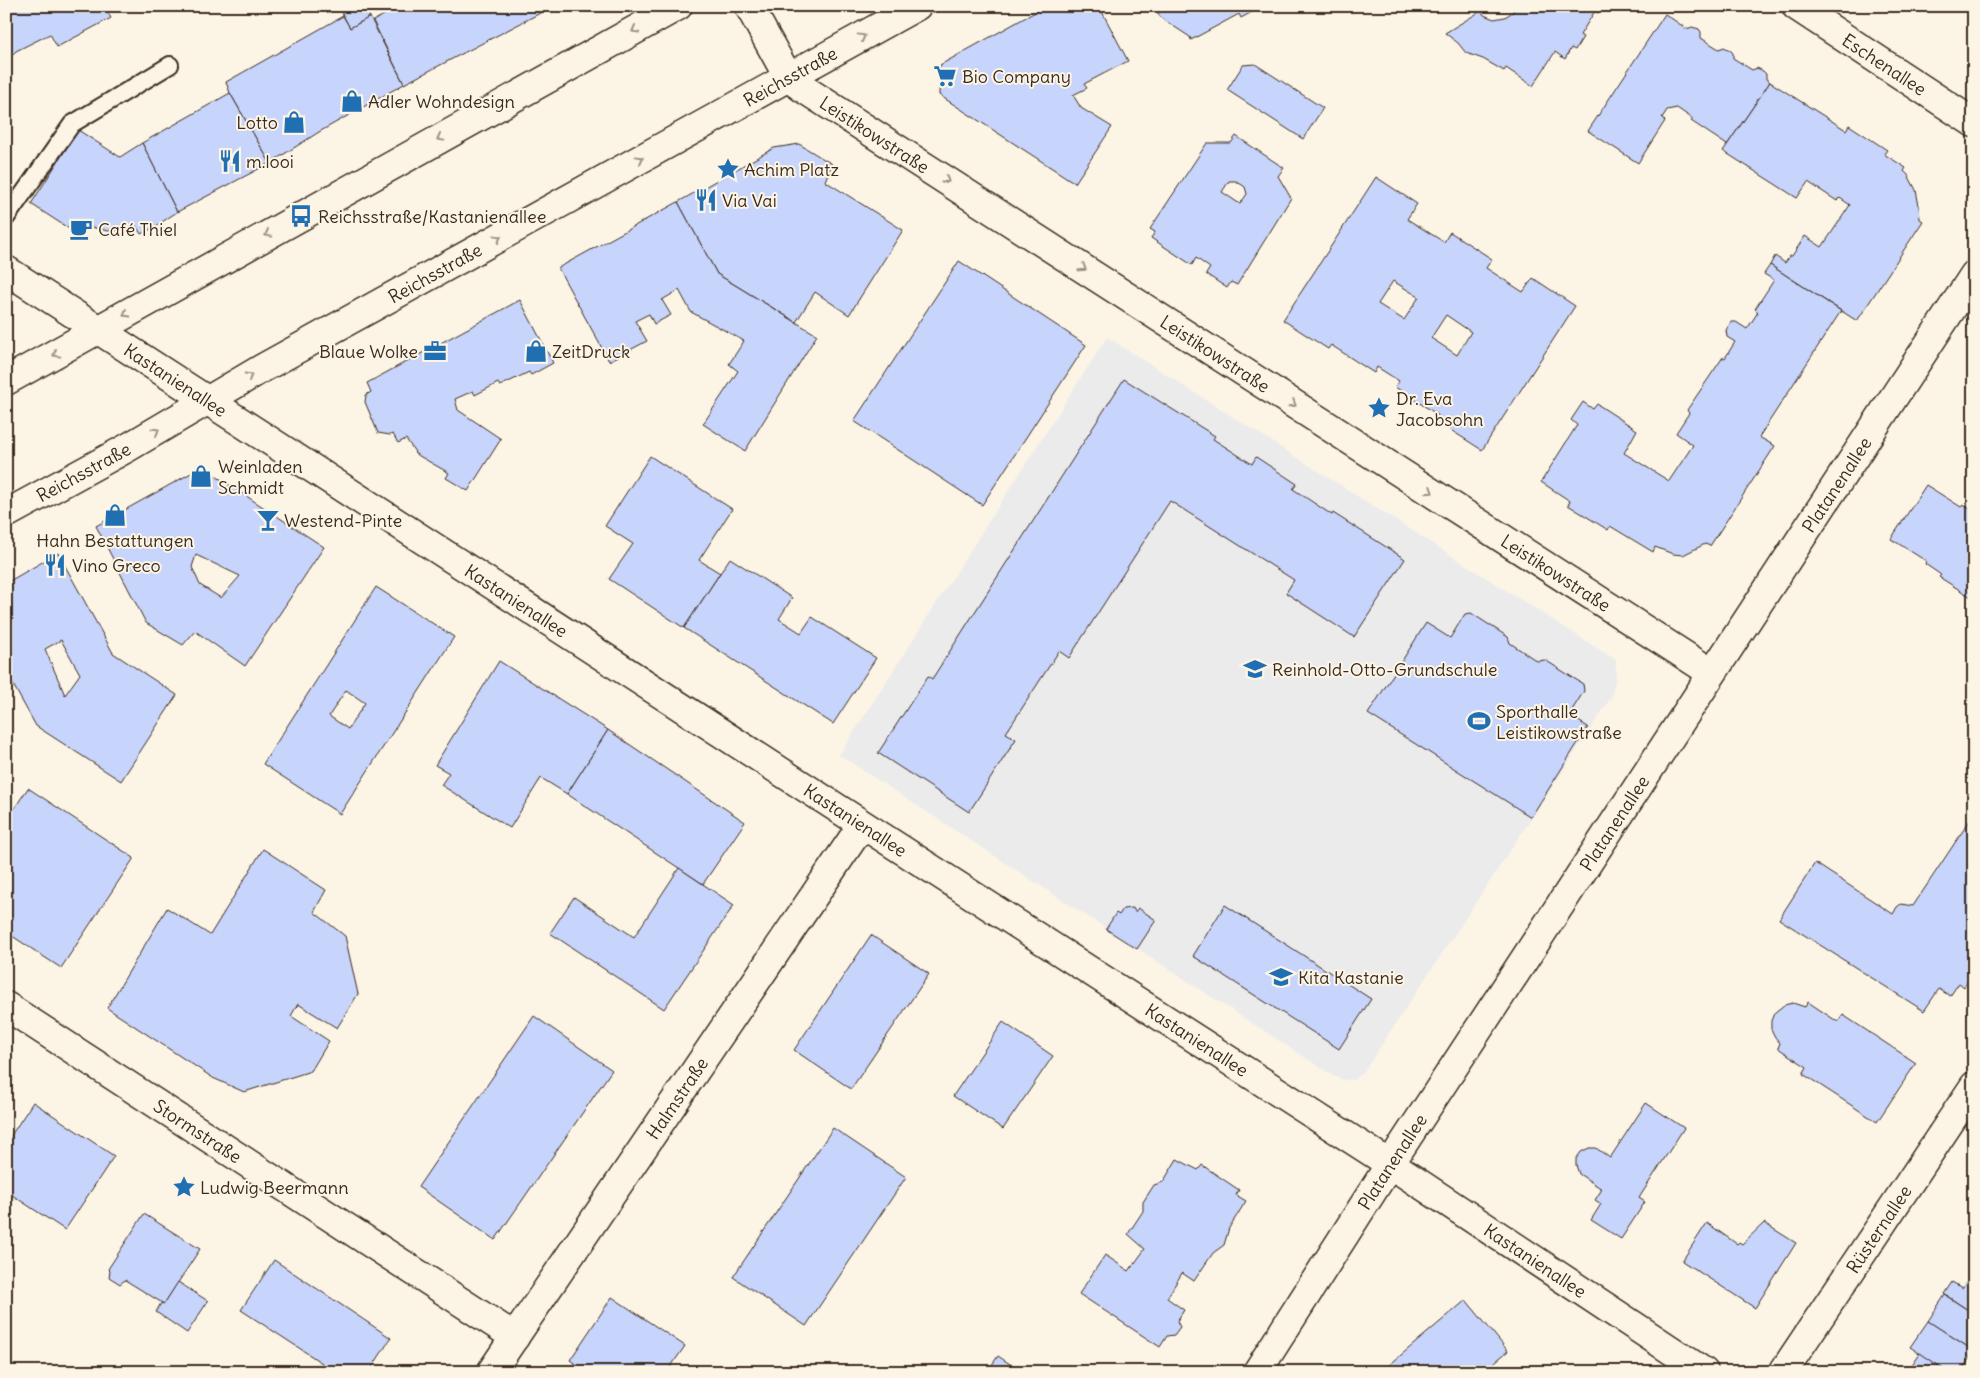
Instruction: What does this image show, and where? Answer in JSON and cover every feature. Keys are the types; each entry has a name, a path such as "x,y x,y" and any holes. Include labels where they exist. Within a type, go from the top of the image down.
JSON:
{"street":[{"path":"6,381 678,6"},
{"name":"Leistikowstraße","path":"749,6 788,77 1712,673"},
{"name":"Reichsstraße","path":"6,514 127,448 206,400 918,6"},
{"name":"Eschenallee","path":"1796,6 1974,123"},
{"name":"Kastanienallee","path":"6,270 862,825 1390,1164 1704,1372"},
{"name":"Platanenallee","path":"1256,1372 1390,1164 1974,275"},
{"name":"Halmstraße","path":"491,1372 862,825"},
{"name":"Stormstraße","path":"6,1006 516,1337"},
{"name":"Rüsternallee","path":"1783,1372 1974,1086"}],"lane":[{"path":"6,218 72,124 170,65"}],"shaded area":[{"name":"Reinhold-Otto-Grundschule","path":"1107,337 1616,660 1616,677 1611,698 1363,1073 1354,1080 1343,1080 1335,1077 839,755"}],"building":[{"path":"6,6 107,6 105,8 111,18 57,47 50,34 16,51 6,61"},
{"path":"338,6 364,6 370,17 350,28"},
{"path":"400,6 544,6 546,10 404,84 373,21"},
{"path":"1046,6 1099,6 1128,61 1084,84 1087,88 1073,95 1081,108 1112,127 1075,183 939,95 940,65"},
{"path":"1154,6 1263,6 1241,18 1239,14 1191,40 1190,37 1161,18"},
{"path":"1511,6 1602,6 1598,13 1595,11 1580,35 1583,37 1575,50 1571,48 1565,59 1555,52 1533,86 1506,68 1504,71 1483,59 1466,53 1458,43 1445,33 1481,11 1484,15 1494,19 1505,17 1514,11"},
{"path":"1665,14 1687,29 1692,27 1699,29 1701,38 1719,49 1724,47 1730,50 1733,53 1733,58 1752,70 1757,68 1763,71 1766,74 1766,79 1770,82 1727,145 1691,121 1693,119 1677,108 1667,110 1662,118 1665,121 1638,163 1588,131"},
{"path":"343,16 350,28 370,17 404,84 319,132 270,163 230,93 226,82"},
{"path":"1255,64 1323,108 1303,139 1227,90 1243,65"},
{"path":"1770,82 1846,130 1849,125 1887,150 1884,154 1906,168 1904,171 1916,190 1920,219 1923,221 1857,321 1770,265 1775,256 1785,263 1805,236 1822,247 1850,205 1840,198 1837,201 1808,182 1797,198 1723,151"},
{"path":"230,93 270,163 177,212 142,143"},
{"path":"78,130 120,157 142,143 177,212 141,234 136,226 124,230 108,231 78,224 74,232 31,204"},
{"path":"1236,136 1284,168 1278,176 1291,198 1237,285 1231,282 1227,288 1206,274 1210,268 1196,258 1192,265 1151,238 1155,232 1150,229 1207,143 1231,143","holes":["1229,181 1236,181 1245,187 1247,194 1240,204 1222,192"]},
{"path":"799,144 832,164 825,181 903,230 849,315 815,292 796,322 717,274 678,202 774,148"},
{"path":"1376,177 1417,204 1407,219 1444,242 1450,232 1492,259 1486,268 1523,292 1533,278 1575,306 1482,450 1435,420 1438,415 1395,387 1399,381 1377,367 1374,373 1331,345 1328,349 1283,320","holes":["1393,281 1419,297 1404,320 1378,304","1446,315 1471,332 1457,355 1431,338"]},
{"path":"678,202 717,274 817,335 745,451 703,424 738,371 729,364 744,341 691,312 679,290 662,300 671,315 654,324 649,314 635,321 647,341 609,361 558,268"},
{"path":"959,261 1086,345 982,505 854,421"},
{"path":"1770,265 1841,311 1759,437 1775,446 1710,546 1705,544 1683,555 1673,554 1655,547 1653,552 1610,526 1608,530 1568,505 1570,501 1541,482 1577,425 1571,420 1583,402 1593,409 1597,404 1637,430 1624,453 1669,481 1693,445 1676,433 1689,413 1687,410 1735,342 1727,337 1726,330 1731,322 1736,322 1747,329 1758,312 1755,309 1774,280 1764,274"},
{"path":"520,300 553,363 531,375 529,372 500,386 498,383 475,395 473,391 455,399 458,410 501,439 468,491 446,478 449,473 414,453 406,439 398,443 393,434 378,433 365,402 366,395 371,392 367,383"},
{"path":"1124,379 1215,436 1213,439 1252,464 1256,457 1297,484 1293,489 1405,559 1354,637 1286,593 1294,580 1170,501 1069,658 1059,651 1006,733 1016,739 969,812 878,753 928,676 932,679"},
{"path":"650,456 732,509 699,560 720,573 684,628 609,579 633,544 605,526"},
{"path":"202,467 324,547 245,666 195,631 183,645 146,623 96,526","holes":["196,555 240,576 221,598 200,585 192,567"]},
{"path":"1926,485 1961,507 1963,505 1974,511 1974,599 1939,577 1941,575 1925,564 1926,561 1891,539"},
{"path":"58,553 113,653 177,695 121,781 36,726 6,672 6,583","holes":["61,640 80,674 65,695 45,649"]},
{"path":"730,558 792,598 779,619 801,633 812,617 876,658 833,724 684,628"},
{"path":"376,587 454,637 340,814 263,764","holes":["346,690 365,703 348,729 329,716"]},
{"name":"Sporthalle Leistikowstraße","path":"1471,613 1508,637 1510,643 1537,661 1545,660 1583,684 1584,691 1569,715 1588,727 1531,817 1368,714 1426,623 1450,638 1465,614"},
{"path":"499,661 608,730 567,794 541,778 510,828 441,785 449,773 435,765"},
{"path":"608,730 745,822 703,884 567,794"},
{"path":"28,788 134,858 61,968 6,932 6,821"},
{"path":"1970,820 1974,822 1974,971 1964,987 1959,983 1950,996 1939,989 1924,1011 1779,919 1815,863 1893,914 1901,904 1913,906"},
{"path":"263,849 326,890 314,912 345,936 358,994 337,1028 298,1004 291,1016 329,1041 311,1071 244,1092 213,1078 107,1008 167,908 210,935"},
{"path":"679,868 734,905 664,1009 550,933 574,897 634,937"},
{"path":"1225,905 1371,999 1339,1049 1193,956"},
{"path":"1133,908 1135,912 1138,908 1156,920 1137,949 1106,929 1116,913 1119,915 1123,909"},
{"path":"871,935 929,974 851,1089 794,1050"},
{"path":"1808,1002 1838,1022 1843,1015 1916,1063 1877,1122 1803,1074 1807,1067 1778,1048 1780,1043 1771,1029 1774,1013 1784,1005 1793,1003 1805,1007"},
{"path":"534,1016 612,1070 495,1240 418,1187"},
{"path":"1003,1022 1053,1056 1003,1129 953,1096"},
{"path":"33,1102 114,1156 65,1230 6,1191 6,1143"},
{"path":"1646,1103 1684,1128 1639,1198 1645,1202 1621,1239 1591,1220 1601,1204 1595,1200 1602,1189 1579,1174 1576,1159 1581,1152 1589,1148 1596,1148 1610,1158"},
{"path":"833,1128 906,1177 806,1326 733,1277"},
{"path":"1177,1159 1198,1170 1202,1165 1239,1190 1236,1195 1246,1201 1229,1228 1224,1245 1213,1253 1194,1281 1182,1273 1167,1298 1184,1310 1177,1321 1180,1327 1174,1335 1167,1336 1160,1347 1079,1294 1105,1255 1129,1271 1145,1249 1128,1234 1143,1211 1143,1202 1154,1185 1163,1182"},
{"path":"144,1214 200,1249 164,1304 125,1280 120,1284 109,1277 110,1271 108,1269"},
{"path":"1707,1223 1737,1244 1739,1242 1742,1244 1764,1223 1796,1243 1755,1308 1682,1261"},
{"path":"274,1260 391,1338 371,1369 375,1372 317,1372 322,1363 241,1310"},
{"path":"1974,1271 1974,1314 1944,1294 1952,1282 1962,1288"},
{"path":"178,1282 208,1301 187,1333 156,1312 161,1303 164,1304"},
{"path":"1945,1295 1974,1314 1974,1351 1928,1321"},
{"path":"612,1297 685,1346 667,1372 586,1372 570,1360"},
{"path":"1466,1300 1508,1351 1483,1372 1381,1372"},
{"path":"1928,1321 1974,1351 1961,1372 1948,1372 1910,1347"},
{"path":"1920,1353 1948,1372 1907,1372"},
{"path":"998,1356 1022,1372 987,1372"}],"place":[{"name":"Bio Company","path":"945,76"},
{"name":"Adler Wohndesign","path":"352,101"},
{"name":"Lotto","path":"294,122"},
{"name":"m.looi","path":"230,161"},
{"name":"Achim Platz","path":"728,169"},
{"name":"Via Vai","path":"706,200"},
{"name":"Reichsstraße/Kastanienallee","path":"301,216"},
{"name":"Café Thiel","path":"81,229"},
{"name":"Blaue Wolke","path":"435,351"},
{"name":"ZeitDruck","path":"536,351"},
{"name":"Dr. Eva Jacobsohn","path":"1379,408"},
{"name":"Weinladen Schmidt","path":"201,476"},
{"name":"Hahn Bestattungen","path":"115,515"},
{"name":"Westend-Pinte","path":"268,520"},
{"name":"Vino Greco","path":"55,565"},
{"name":"Reinhold-Otto-Grundschule","path":"1255,669"},
{"name":"Sporthalle Leistikowstraße","path":"1479,721"},
{"name":"Kita Kastanie","path":"1281,977"},
{"name":"Ludwig Beermann","path":"184,1187"}]}
